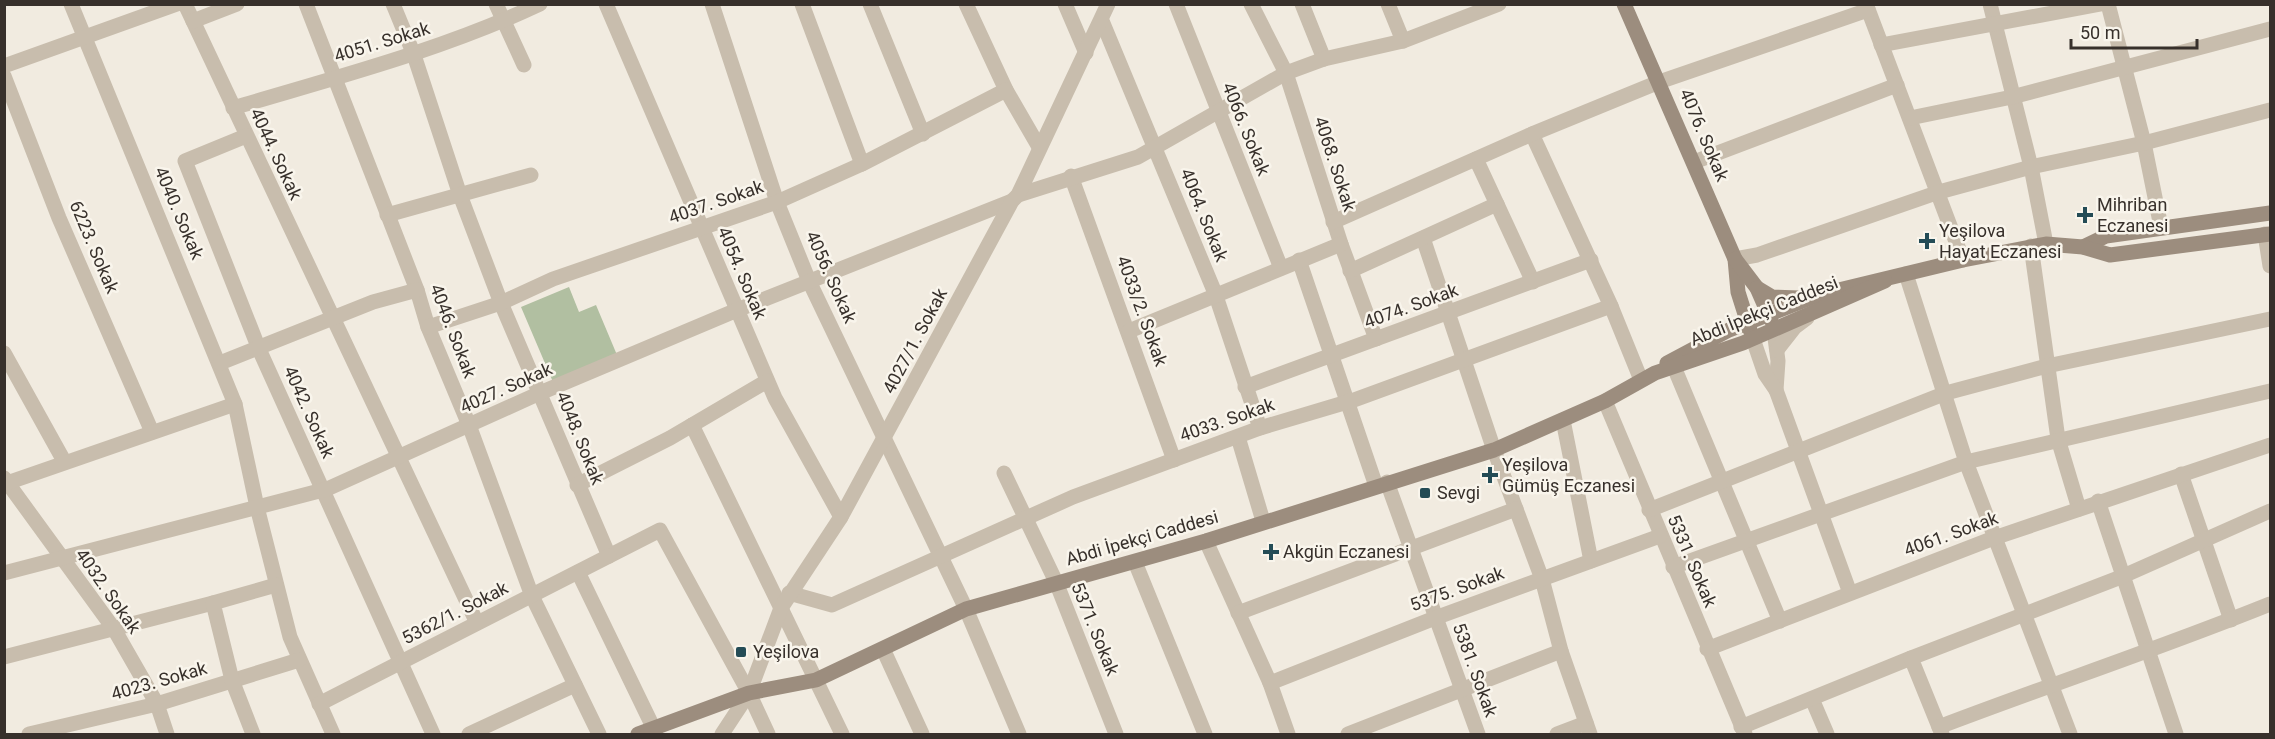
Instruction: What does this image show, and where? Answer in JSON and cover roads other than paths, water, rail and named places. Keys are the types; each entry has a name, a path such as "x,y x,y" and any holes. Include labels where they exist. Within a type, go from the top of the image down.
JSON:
{"main road":[{"name":"4076. Sokak","path":"1624,4 1735,259 1735,314 1721,334"},
{"name":"Abdi İpekçi Caddesi","path":"2083,247 2106,236 2271,213"},
{"name":"Abdi İpekçi Caddesi","path":"1655,373 1724,350 1774,330 1841,288 1885,280 1963,260 2046,244 2083,247 2110,255 2268,234"},
{"path":"1735,259 1757,288 1774,330"},
{"name":"4076. Sokak","path":"1736,285 1753,339"},
{"path":"1757,288 1772,297 1811,305"},
{"name":"Abdi İpekçi Caddesi","path":"638,735 749,693 816,680 966,609 1206,541 1263,521 1494,450 1605,401 1655,373 1683,353 1747,322 1768,313 1811,305"}],"street":[{"name":"4040. Sokak","path":"71,4 220,363 235,404 257,507"},
{"path":"4,66 85,39 177,4"},
{"name":"4044. Sokak","path":"185,4 399,458"},
{"path":"193,21 237,4"},
{"name":"4046. Sokak","path":"306,4 333,79 417,291 428,327 470,426 532,596 599,735"},
{"name":"4048. Sokak","path":"393,4 414,55 460,195 501,303 609,556"},
{"path":"496,4 524,65"},
{"name":"4051. Sokak","path":"233,108 414,55 504,21 540,4"},
{"name":"4054. Sokak","path":"606,4 767,381 841,517"},
{"name":"4056. Sokak","path":"712,4 777,202 808,281 966,609 1019,735"},
{"path":"802,4 862,164"},
{"path":"870,4 923,134"},
{"path":"966,4 1006,90 1039,147"},
{"path":"1065,4 1086,53"},
{"name":"4027/1. Sokak","path":"722,735 749,693 789,594 841,517 1015,198 1108,4"},
{"name":"4066. Sokak","path":"1176,4 1281,268"},
{"name":"4068. Sokak","path":"1251,4 1286,73 1333,222 1376,339"},
{"path":"1302,4 1324,59"},
{"path":"1388,4 1403,41"},
{"path":"1990,4 2031,167 2046,244"},
{"path":"1881,45 2101,4"},
{"path":"2108,4 2144,143 2161,227"},
{"name":"4027. Sokak","path":"4,573 322,490 399,458 540,393 808,281 1071,176 1138,157 1286,73 1324,59 1403,41 1492,6"},
{"path":"1333,222 1532,134 1659,82 1867,7 1963,260"},
{"name":"4064. Sokak","path":"1101,21 1215,293 1260,428"},
{"path":"1910,118 2012,97 2271,29"},
{"name":"6223. Sokak","path":"4,76 59,218 152,432"},
{"path":"1694,162 1897,85"},
{"name":"4037. Sokak","path":"428,327 501,303 553,279 777,202 862,164 1006,90"},
{"path":"1735,259 1757,255 1939,192 2031,167 2144,143 2271,110"},
{"path":"1532,134 1591,260 1641,380"},
{"name":"4042. Sokak","path":"246,136 185,161 259,349 433,735"},
{"path":"1476,159 1533,282"},
{"path":"387,215 531,175"},
{"name":"4033/2. Sokak","path":"1071,176 1174,460"},
{"path":"1350,271 1497,204"},
{"path":"2268,234 2271,266"},
{"path":"1423,238 1494,450 1542,579 1561,651 1588,729 1557,735"},
{"path":"1129,331 1215,293 1341,244"},
{"path":"2031,246 2058,439 2079,509"},
{"name":"5381. Sokak","path":"1299,260 1347,402 1411,549 1478,735"},
{"name":"4074. Sokak","path":"1245,387 1591,260"},
{"path":"1906,274 1946,393 1966,462 1994,538 2026,613 2070,735"},
{"path":"220,363 333,320 373,302 417,291"},
{"path":"1777,351 1811,305"},
{"name":"4033. Sokak","path":"789,594 832,605 1072,497 1260,428 1347,402 1611,306"},
{"path":"1649,510 1946,393 2047,366 2271,320"},
{"path":"1774,330 1777,351 1776,390"},
{"path":"1753,339 1762,366"},
{"path":"1724,350 1738,349 1751,352 1776,390 1850,593"},
{"path":"4,353 64,461"},
{"path":"1674,367 1780,621"},
{"path":"577,485 692,426 767,381"},
{"path":"1673,567 1966,462 2271,391"},
{"name":"5331. Sokak","path":"1605,401 1743,731"},
{"path":"6,481 235,404"},
{"path":"1563,420 1591,561"},
{"path":"692,426 842,735"},
{"path":"1238,437 1263,521"},
{"name":"4061. Sokak","path":"1707,649 1994,538 2098,501 2271,445"},
{"path":"399,458 477,623"},
{"name":"5371. Sokak","path":"1004,473 1056,582 1116,735"},
{"path":"2181,474 2231,620"},
{"name":"4032. Sokak","path":"6,481 114,629 157,704 167,735"},
{"path":"2098,501 2174,734"},
{"path":"257,507 276,585 299,660 333,735"},
{"path":"1238,613 1516,509"},
{"path":"1743,731 1812,699 1911,658 2121,577 2271,511"},
{"path":"609,556 660,530 749,693 768,735"},
{"name":"5375. Sokak","path":"1270,683 1435,618 1660,536"},
{"path":"1206,541 1270,683 1288,735"},
{"name":"5362/1. Sokak","path":"319,704 609,556"},
{"path":"1135,562 1205,735"},
{"path":"578,572 654,729"},
{"path":"4,657 276,585"},
{"path":"213,603 232,680 253,735"},
{"path":"1911,658 1940,731 2052,684 2147,653 2271,604"},
{"path":"883,649 922,735"},
{"path":"1348,735 1561,651"},
{"name":"4023. Sokak","path":"28,735 157,704 299,660"},
{"path":"469,735 575,685"},
{"path":"1812,699 1827,735"}],"place":[{"name":"Mihriban Eczanesi","path":"2085,215"},
{"name":"Yeşilova Hayat Eczanesi","path":"1927,241"},
{"name":"Yeşilova Gümüş Eczanesi","path":"1490,475"},
{"name":"Sevgi","path":"1425,493"},
{"name":"Akgün Eczanesi","path":"1271,552"},
{"name":"Yeşilova","path":"741,652"}]}
